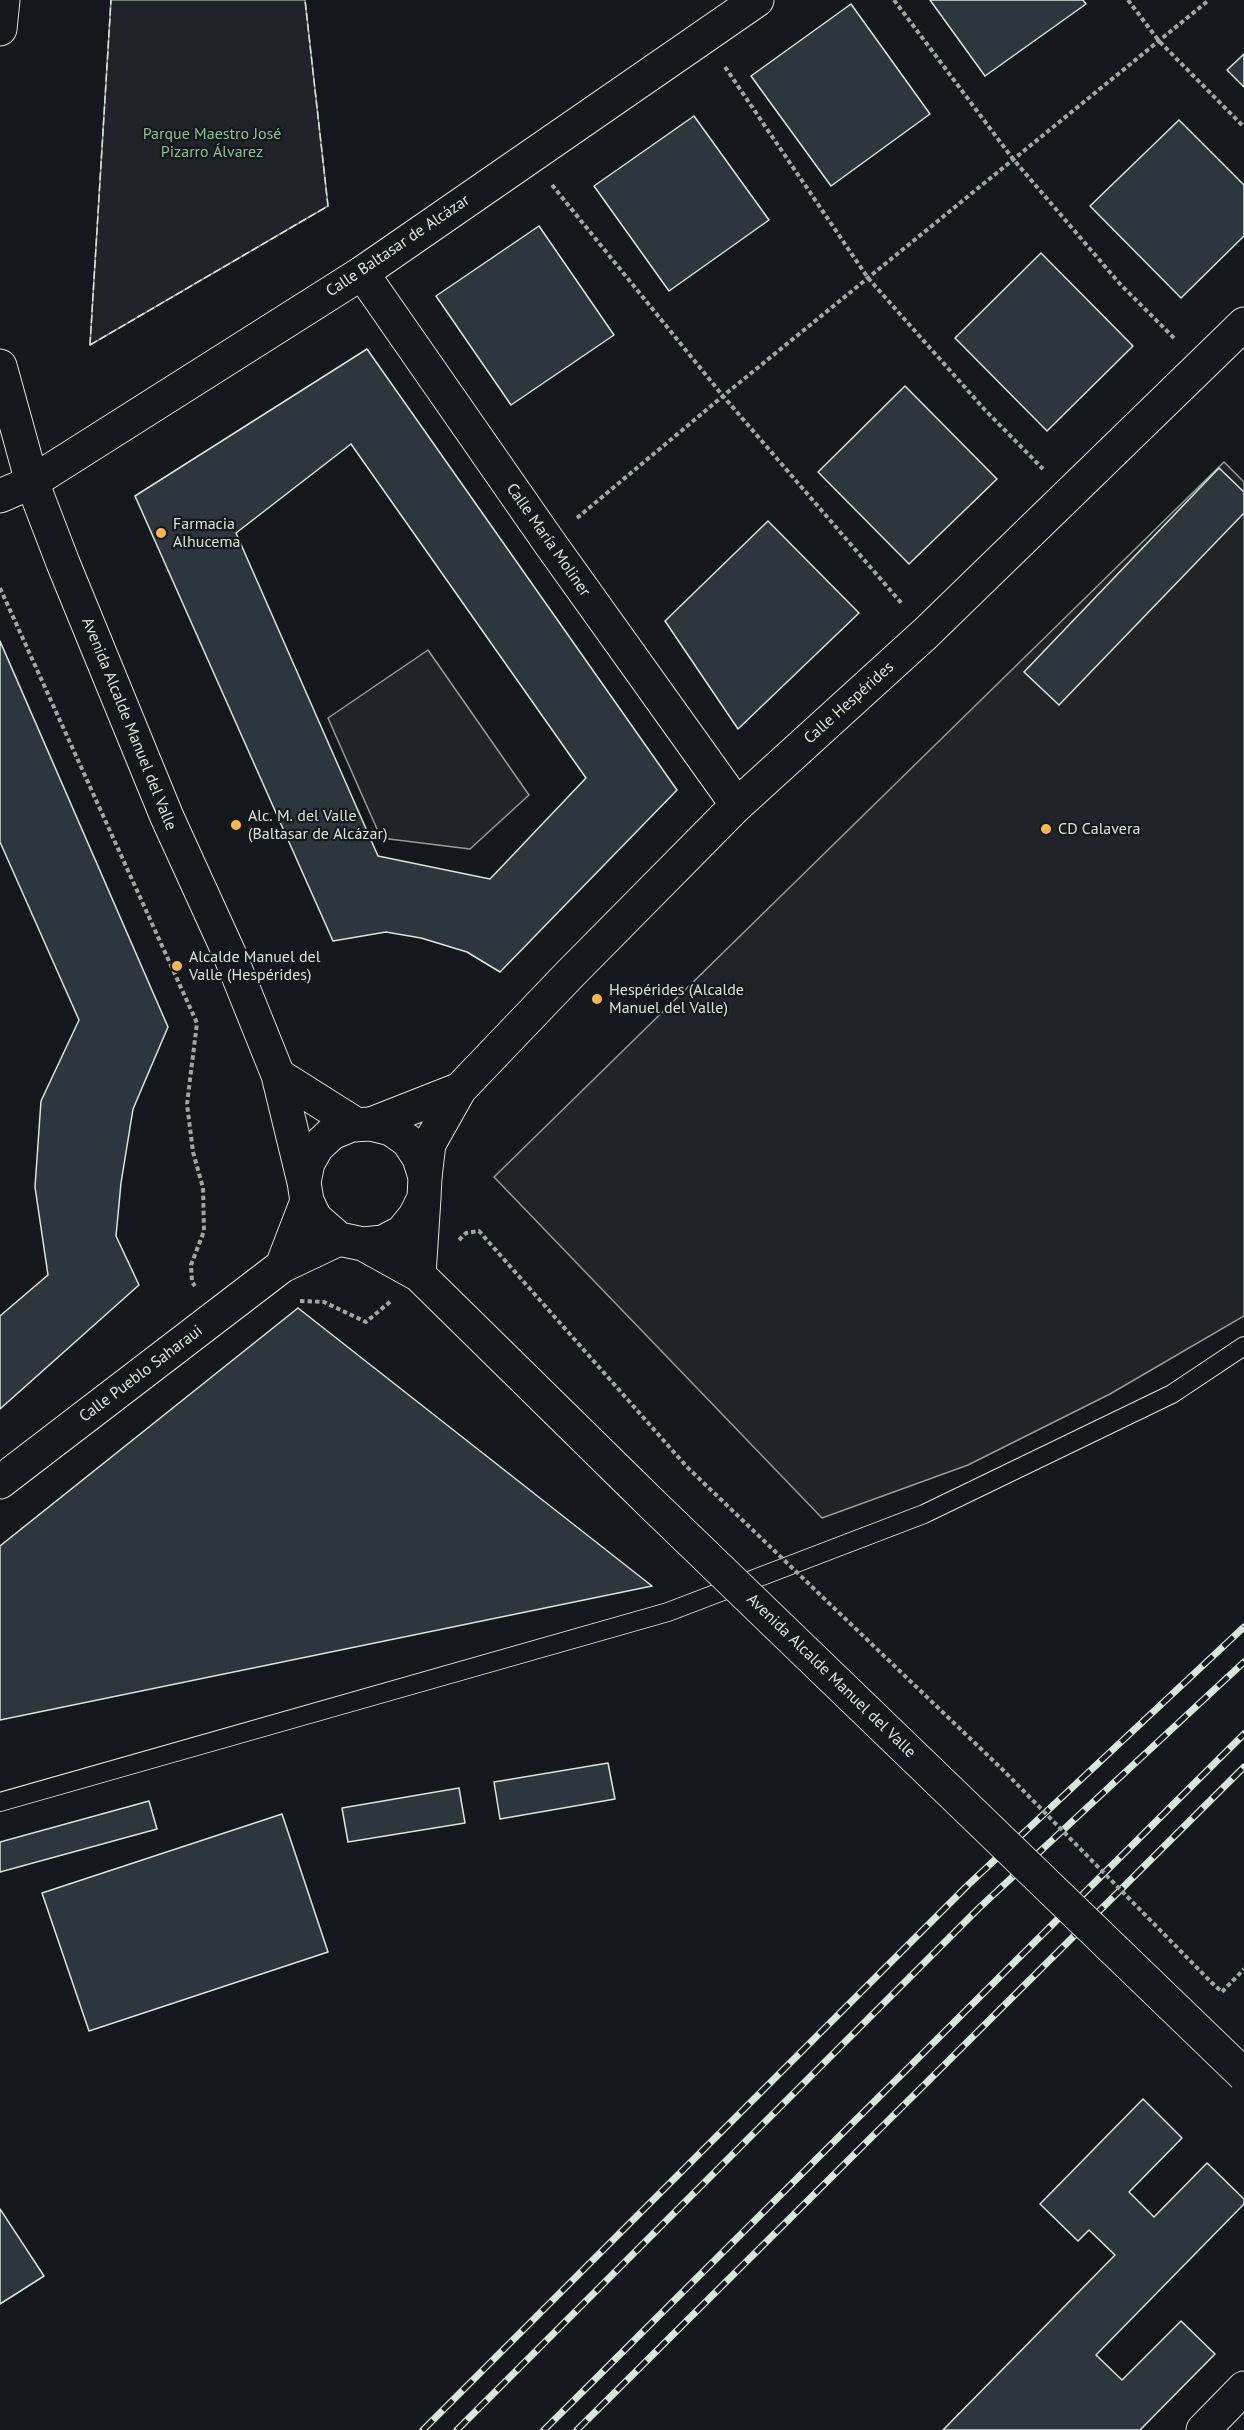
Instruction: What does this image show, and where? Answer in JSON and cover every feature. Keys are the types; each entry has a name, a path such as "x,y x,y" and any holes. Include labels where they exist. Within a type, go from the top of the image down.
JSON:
{"main road":[{"path":"0,29 3,0"},
{"name":"Calle Baltasar de Alcázar","path":"32,482 362,273 757,0"},
{"name":"Calle María Moliner","path":"362,273 549,542 737,805"},
{"name":"Calle Hespérides","path":"424,1188 429,1144 460,1089 737,805 926,633 1244,324"},
{"name":"Avenida Alcalde Manuel del Valle","path":"0,366 32,482 167,817 228,953 278,1075 305,1192"},
{"path":"0,496 32,482"},
{"path":"0,517 32,482"},
{"path":"278,1075 364,1124 391,1129 408,1141 419,1158 424,1188 419,1275"},
{"name":"Calle Hespérides","path":"364,1124 460,1089"},
{"path":"282,1266 305,1192 308,1164 317,1147 332,1133 364,1124"},
{"path":"305,1192 315,1218 351,1242 383,1242 402,1232 416,1216 424,1188"},
{"name":"Avenida Alcalde Manuel del Valle","path":"351,1242 419,1275 1244,2075"},
{"name":"Calle Pueblo Saharaui","path":"0,1482 282,1266 351,1242"},
{"path":"1203,2430 1244,2388"}],"lane":[{"path":"0,1802 668,1612 924,1514 1172,1394 1244,1346"}],"path":[{"path":"894,0 1013,159 1120,284 1201,365"},
{"path":"1128,0 1159,41 1244,127"},
{"path":"549,542 723,396 1209,0"},
{"path":"704,36 868,278 985,410 1068,495"},
{"path":"529,156 723,396 926,633"},
{"path":"0,588 197,1023 187,1104 193,1152 203,1188 204,1231 190,1265 192,1282"},
{"path":"466,1233 479,1231 687,1467 1003,1770 1211,1982 1222,1992 1244,1969"},
{"path":"324,1302 366,1322"}],"green space":[{"name":"Parque Maestro José Pizarro Álvarez","path":"111,0 305,0 328,206 90,345"},
{"name":"CD Calavera","path":"1224,462 1244,482 1244,1316 1110,1394 968,1465 822,1518 494,1177"},
{"path":"428,650 529,795 470,849 381,838 328,718"}],"building":[{"path":"930,0 1083,0 1086,4 985,76"},
{"path":"851,4 930,114 831,186 751,76"},
{"path":"1244,54 1244,87 1227,70"},
{"path":"694,116 769,220 669,291 594,186"},
{"path":"1179,120 1244,185 1244,236 1181,298 1090,206"},
{"path":"539,226 614,335 511,405 436,296"},
{"path":"1041,253 1133,346 1047,431 955,338"},
{"path":"367,349 677,790 500,972 467,952 421,938 386,932 333,941 135,496","holes":["351,444 586,778 490,879 378,856 236,533"]},
{"path":"905,386 997,479 909,564 818,472"},
{"path":"1219,468 1244,492 1244,513 1059,705 1024,672"},
{"path":"768,521 859,613 738,729 665,621"},
{"path":"0,641 168,1027 133,1109 121,1183 116,1236 139,1285 0,1409 0,1316 48,1275 35,1187 41,1101 79,1020 0,842"},
{"path":"298,1308 652,1586 0,1720 0,1546"},
{"path":"608,1763 615,1799 500,1819 494,1782"},
{"path":"459,1788 465,1823 348,1842 342,1808"},
{"path":"149,1801 157,1829 0,1872 0,1842"},
{"path":"282,1814 328,1952 89,2031 42,1893"},
{"path":"1143,2099 1182,2138 1129,2192 1154,2217 1207,2163 1244,2199 1244,2204 1096,2355 1122,2380 1181,2321 1215,2354 1140,2430 943,2430 1115,2255 1089,2230 1078,2241 1040,2204"},
{"path":"0,2209 44,2276 0,2304"}],"railway":[{"path":"423,2430 969,1884 1244,1627"},
{"path":"457,2430 979,1908 1244,1662"},
{"path":"544,2430 1244,1734"},
{"path":"577,2430 1244,1767"}],"fence":[{"path":"90,345 111,0"},
{"path":"90,345 328,206 305,0"}],"place":[{"name":"Farmacia Alhucema","path":"161,533"},
{"name":"Alc. M. del Valle (Baltasar de Alcázar)","path":"236,825"},
{"name":"CD Calavera","path":"1046,829"},
{"name":"Alcalde Manuel del Valle (Hespérides)","path":"177,966"},
{"name":"Hespérides (Alcalde Manuel del Valle)","path":"597,999"}]}
